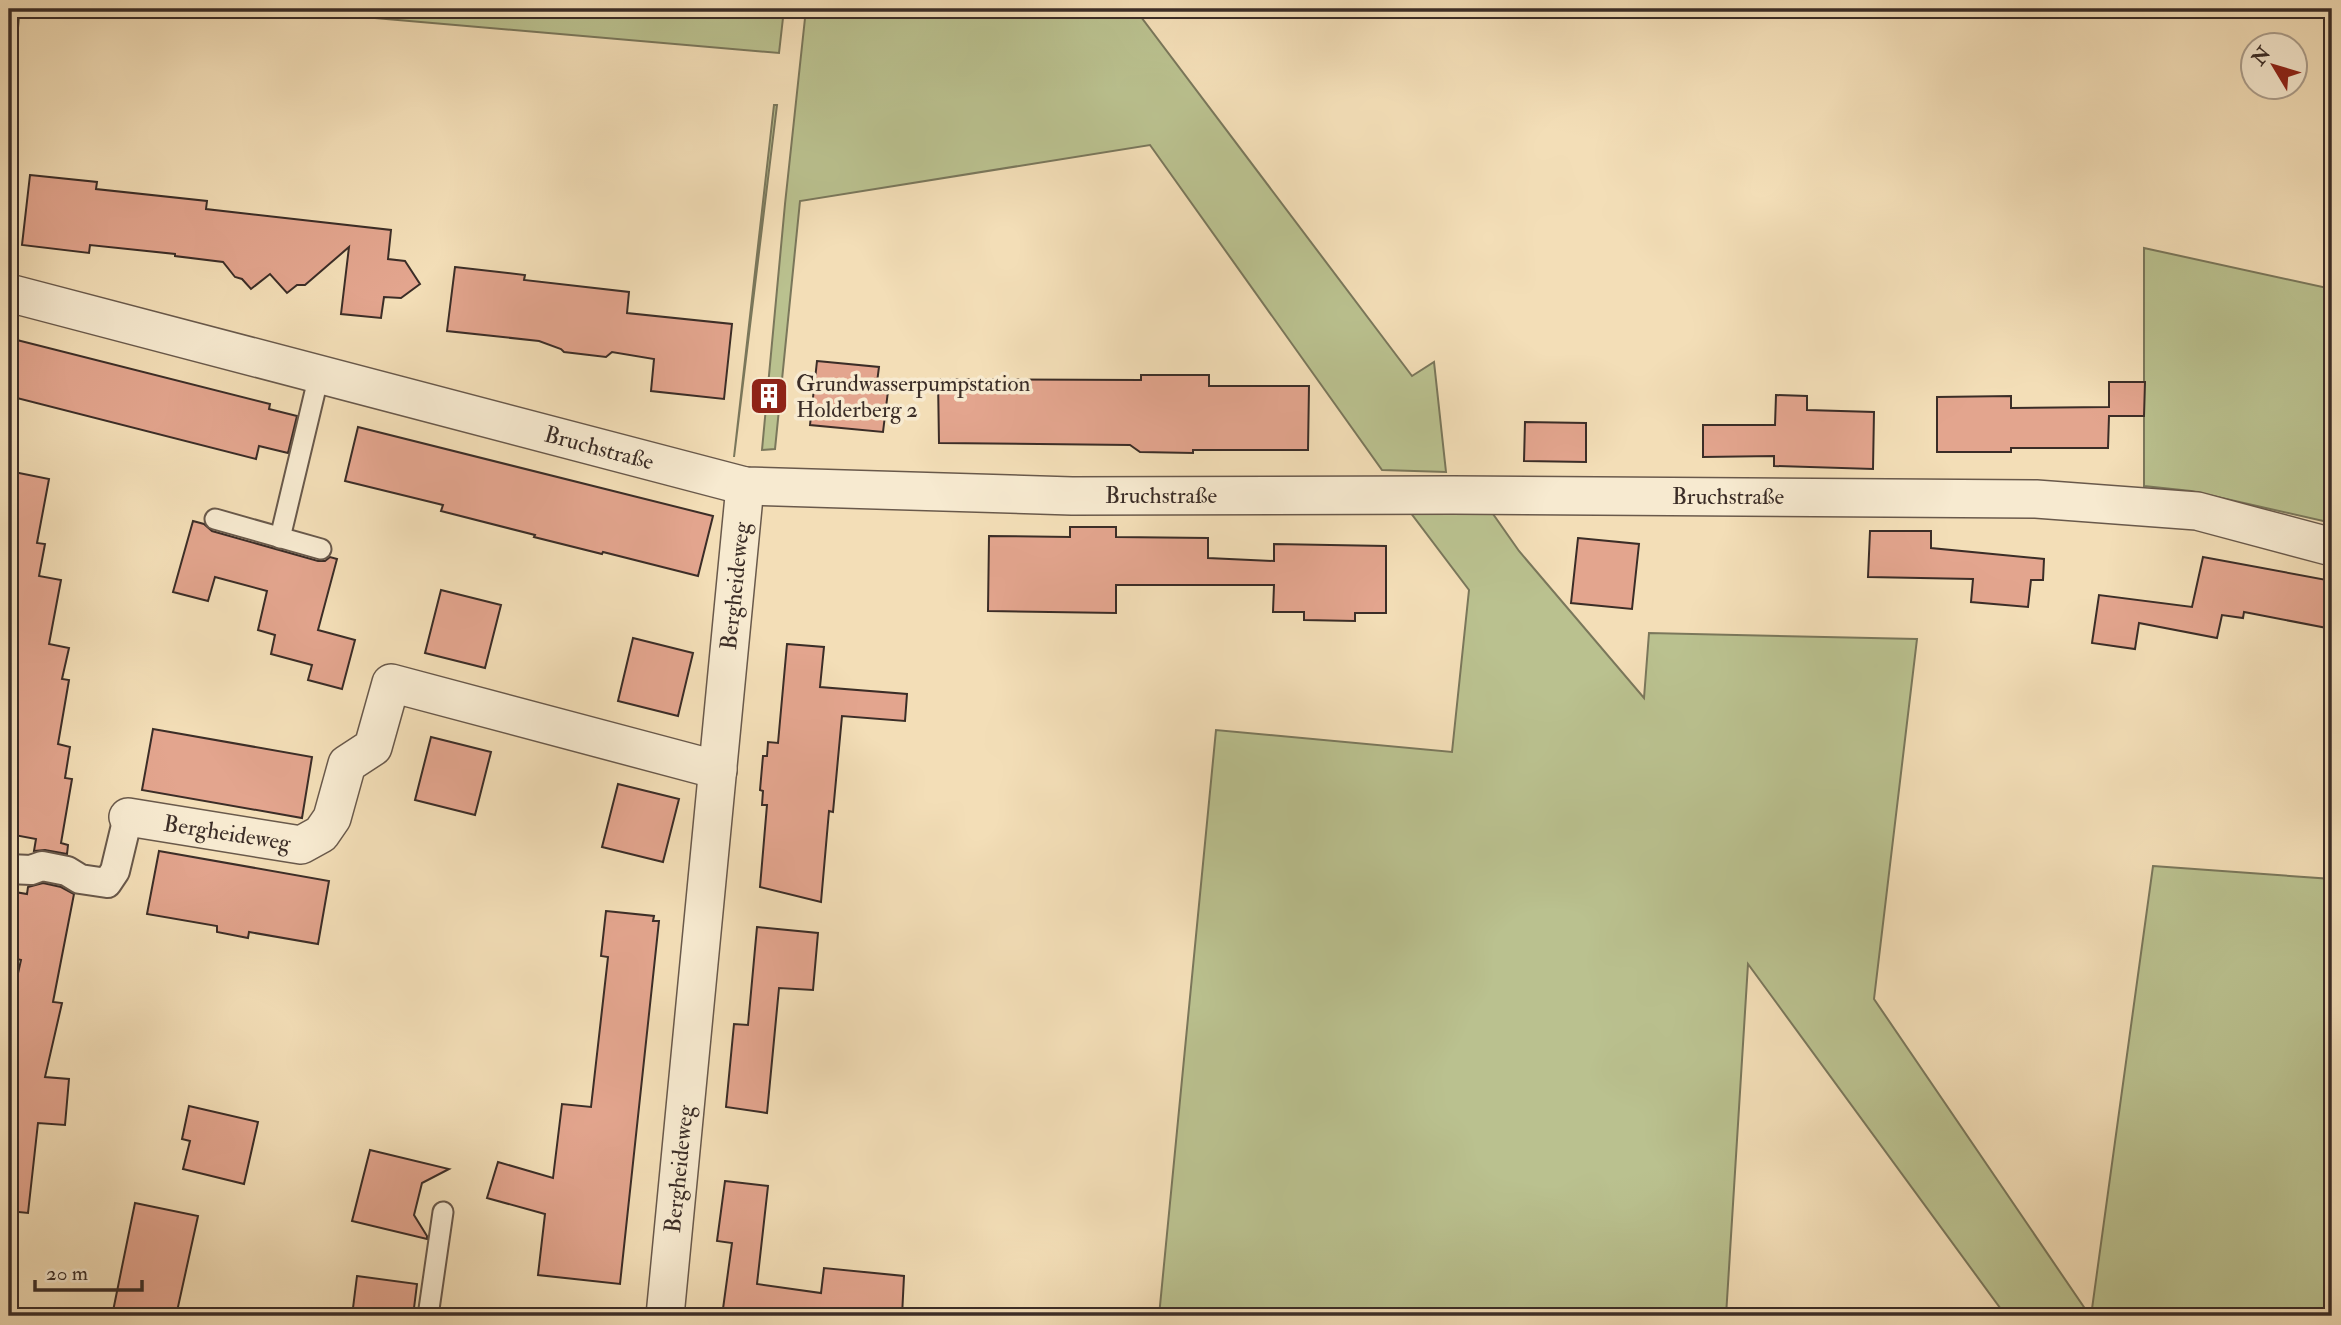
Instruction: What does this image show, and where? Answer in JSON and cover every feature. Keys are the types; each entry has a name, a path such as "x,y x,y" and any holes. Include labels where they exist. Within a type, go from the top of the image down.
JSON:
{"street":[{"name":"Bruchstraße","path":"9,293 745,486 1072,496 1467,495 2036,499 2197,511 2332,547"},
{"name":"Bergheideweg","path":"665,1316 745,486"},
{"name":"Bergheideweg","path":"9,869 31,870 41,866 67,871 80,879 107,883 115,871 128,817 301,845 321,834 332,818 347,764 373,747 391,683 718,770"}],"lane":[{"path":"280,538 319,375"},
{"path":"215,519 321,549"},
{"path":"428,1316 443,1212"}],"green space":[{"path":"9,9 20,9 9,112"},
{"path":"271,9 784,9 779,53"},
{"path":"806,9 1135,9 1412,376 1434,362 1446,472 1382,470 1150,145 800,201 775,449 762,450"},
{"path":"774,105 777,105 734,457"},
{"path":"2144,248 2332,289 2332,523 2191,491 2144,486"},
{"path":"1404,504 1482,507 1487,514 1493,514 1519,551 1644,698 1649,633 1917,639 1874,999 2090,1316 2006,1316 1748,964 1726,1316 1159,1316 1216,730 1452,752 1469,590"},
{"path":"2153,866 2332,879 2326,944 2332,946 2332,1316 2091,1316"}],"building":[{"path":"30,175 97,182 96,189 207,201 206,209 391,230 388,259 405,261 420,284 401,298 384,297 381,318 341,314 349,247 305,285 297,285 287,293 270,274 251,289 242,279 235,277 223,262 90,245 89,253 22,245"},
{"path":"455,267 525,275 524,280 629,292 627,313 732,324 724,399 651,391 654,359 612,352 606,357 564,352 539,341 447,331"},
{"path":"9,338 270,404 269,409 297,416 288,453 259,446 256,459 9,396"},
{"path":"817,361 879,367 876,390 888,391 883,432 810,425"},
{"path":"1141,375 1209,375 1209,386 1309,386 1308,450 1140,452 1130,445 939,443 938,379 1141,380"},
{"path":"2109,382 2145,382 2144,416 2109,416 2108,448 2011,448 2011,452 1937,452 1937,397 2011,396 2011,408 2109,407"},
{"path":"1776,395 1807,396 1807,410 1874,412 1873,469 1774,466 1774,456 1703,457 1703,425 1775,425"},
{"path":"1525,422 1586,423 1586,462 1524,461"},
{"path":"358,427 713,516 698,576 534,537 535,535 441,511 443,505 345,481"},
{"path":"9,471 49,479 37,543 45,544 39,576 61,580 49,644 69,648 62,679 69,680 58,744 70,747 65,778 72,779 61,843 68,845 67,854 34,851 36,839 9,834"},
{"path":"193,521 204,524 212,531 318,561 325,561 330,557 337,559 318,630 355,640 342,689 308,680 312,665 271,654 275,635 258,630 267,591 215,577 208,601 173,592"},
{"path":"1070,527 1116,527 1116,537 1208,538 1208,558 1274,561 1274,544 1386,546 1386,613 1355,613 1355,621 1304,620 1304,612 1273,612 1274,585 1116,585 1116,613 988,611 989,536 1070,537"},
{"path":"1870,531 1931,531 1931,548 2044,559 2043,580 2031,580 2028,607 1971,602 1973,579 1868,577"},
{"path":"1578,538 1639,544 1632,609 1571,603"},
{"path":"2203,557 2332,581 2332,629 2244,612 2243,618 2222,615 2217,638 2139,623 2135,649 2092,643 2099,595 2192,607"},
{"path":"441,590 501,605 485,668 425,653"},
{"path":"633,638 693,653 678,716 618,701"},
{"path":"787,644 824,647 820,687 907,694 905,721 842,716 833,812 829,811 821,902 760,887 767,805 762,805 763,791 760,790 763,756 767,756 768,742 778,743"},
{"path":"153,729 312,757 302,818 142,790"},
{"path":"431,737 491,752 475,815 415,800"},
{"path":"618,784 679,799 663,862 602,847"},
{"path":"159,851 329,881 318,944 249,932 248,938 217,932 217,926 147,914"},
{"path":"43,883 61,887 74,894 53,1002 62,1003 45,1077 69,1079 65,1125 38,1123 28,1213 9,1211 9,1013 21,960 9,957 9,891 27,894 28,887"},
{"path":"606,911 654,916 653,921 659,921 620,1284 538,1275 545,1214 487,1198 498,1162 553,1178 562,1104 591,1107 608,957 601,956"},
{"path":"757,927 818,933 813,990 779,988 767,1113 726,1107 734,1024 748,1025"},
{"path":"189,1106 258,1122 244,1184 183,1169 190,1141 182,1139"},
{"path":"370,1150 449,1169 422,1183 414,1215 427,1239 352,1221"},
{"path":"725,1181 768,1186 757,1284 821,1293 824,1268 904,1276 902,1316 722,1316 732,1243 717,1241"},
{"path":"135,1203 198,1216 176,1316 112,1316"},
{"path":"357,1276 417,1284 413,1316 352,1316"}],"place":[{"name":"Grundwasserpumpstation Holderberg 2","path":"769,396"}]}
